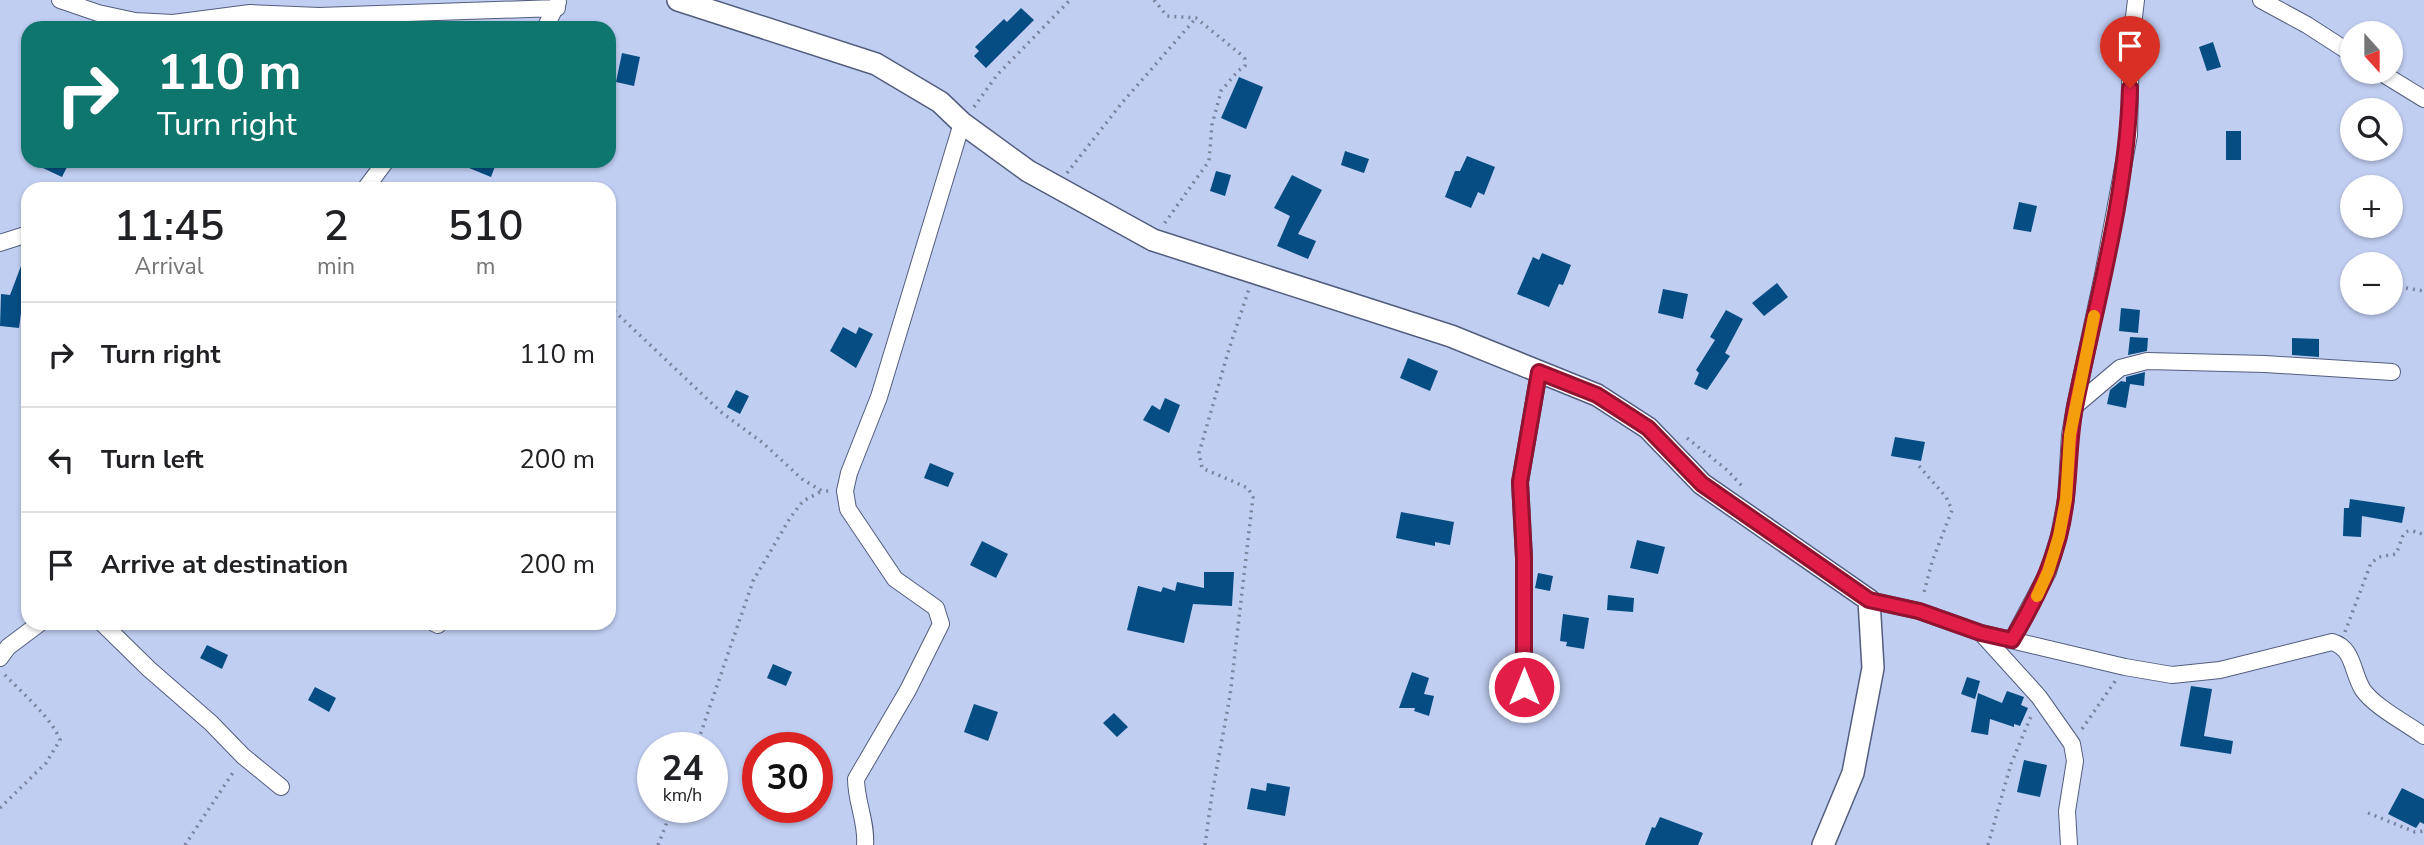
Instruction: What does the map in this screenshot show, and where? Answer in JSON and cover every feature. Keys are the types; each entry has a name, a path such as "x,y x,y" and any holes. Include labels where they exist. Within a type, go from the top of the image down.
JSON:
{"street":[{"path":"60,0 98,13 135,21"},
{"path":"678,0 876,64 940,102 962,123 1028,171 1153,240 1451,336 1597,395 1648,428 1702,484 1869,600 1919,611 1981,633 2125,667 2172,675 2220,670 2332,642 2340,644 2351,660 2362,689 2371,699 2424,736"},
{"path":"2012,640 2048,572 2059,536 2066,499 2070,435 2075,406 2129,135 2136,0"},
{"path":"2261,0 2340,46"},
{"path":"188,21 250,13 318,16 558,4"},
{"path":"549,21 558,4"},
{"path":"2400,84 2424,99"},
{"path":"865,845 866,831 856,779 908,690 941,624 936,608 895,579 848,509 845,491 849,473 879,397 962,123"},
{"path":"0,243 21,236"},
{"path":"2075,406 2120,368 2147,362 2265,364 2392,372"},
{"path":"1524,687 1524,558 1520,482 1539,372"},
{"path":"1823,845 1853,773 1871,681 1873,668 1869,600"},
{"path":"3,650 30,630"},
{"path":"109,630 243,756 281,787"},
{"path":"1981,633 2039,697 2072,744 2075,761 2067,811 2069,845"}],"path":[{"path":"962,123 997,75 1070,0"},
{"path":"1153,240 1209,161 1212,125 1221,91 1245,66 1245,59 1238,52 1196,18 1167,16 1154,0"},
{"path":"1058,186 1121,104 1196,18"},
{"path":"1205,845 1230,696 1253,497 1248,488 1202,468 1199,453 1229,349 1255,274"},
{"path":"2406,288 2424,291"},
{"path":"616,313 721,412 763,443 802,479 822,491"},
{"path":"1919,466 1946,497 1952,510 1932,562 1919,611"},
{"path":"701,732 753,581 803,502 822,491 845,491"},
{"path":"2340,644 2371,563 2379,557 2396,554 2402,536 2407,531 2424,535"},
{"path":"2072,744 2125,667"},
{"path":"0,670 49,722 60,740 46,763 0,808"},
{"path":"1988,845 2011,764 2039,697"},
{"path":"185,845 243,756"},
{"path":"2368,813 2415,832 2424,831"},
{"path":"658,845 667,823"}],"building":[{"path":"1021,8 1034,20 986,68 974,56 979,51 975,47 1004,19 1007,22"},
{"path":"2213,42 2221,67 2207,71 2199,47"},
{"path":"622,53 640,57 634,86 616,82"},
{"path":"1239,77 1263,87 1246,129 1221,118"},
{"path":"2226,131 2241,131 2241,160 2226,160"},
{"path":"1345,151 1369,159 1364,173 1341,165"},
{"path":"1467,156 1495,167 1484,195 1478,192 1471,208 1445,197 1455,171 1460,171"},
{"path":"43,168 66,168 62,177"},
{"path":"469,168 494,168 491,177"},
{"path":"1216,171 1231,175 1225,196 1210,191"},
{"path":"1292,175 1322,190 1298,234 1316,241 1308,259 1277,246 1290,216 1274,208"},
{"path":"2019,202 2037,206 2031,232 2013,229"},
{"path":"1542,253 1571,265 1563,285 1559,284 1549,307 1517,294 1533,257 1539,260"},
{"path":"21,266 19,328 0,326 1,294 10,295"},
{"path":"1777,283 1788,297 1764,316 1752,303"},
{"path":"1663,289 1688,294 1683,319 1658,313"},
{"path":"2121,308 2140,310 2138,333 2119,331"},
{"path":"1726,310 1743,319 1725,353 1730,356 1707,390 1694,384 1699,373 1696,370 1715,340 1710,337"},
{"path":"843,327 856,334 859,327 873,334 856,368 830,351"},
{"path":"2130,337 2148,338 2147,351 2128,355"},
{"path":"2292,338 2319,339 2319,357 2292,355"},
{"path":"1408,358 1438,371 1430,391 1400,378"},
{"path":"2145,372 2144,386 2130,384 2126,408 2107,404 2110,390 2121,381 2126,382 2126,377"},
{"path":"736,390 749,396 740,414 727,407"},
{"path":"1165,398 1180,405 1169,433 1143,420 1152,405 1160,410"},
{"path":"1895,437 1925,442 1921,461 1891,456"},
{"path":"930,463 954,473 948,487 924,478"},
{"path":"2350,499 2405,507 2402,523 2362,516 2361,537 2343,536 2344,508 2349,508"},
{"path":"1401,512 1454,522 1450,545 1435,542 1435,546 1396,538"},
{"path":"1637,540 1665,547 1658,574 1630,568"},
{"path":"982,541 1008,554 996,578 970,565"},
{"path":"1204,572 1234,572 1232,606 1193,604 1184,643 1127,630 1138,586 1161,592 1163,587 1175,591 1177,582 1204,588"},
{"path":"1538,573 1553,576 1550,591 1535,588"},
{"path":"1608,595 1634,598 1633,612 1607,610"},
{"path":"1563,614 1589,618 1584,649 1566,646 1567,642 1560,641"},
{"path":"207,645 228,655 222,669 200,658"},
{"path":"773,664 792,672 786,686 767,678"},
{"path":"1412,672 1429,678 1424,694 1434,696 1429,716 1414,711 1415,708 1399,708"},
{"path":"1967,677 1980,681 1975,699 1961,694"},
{"path":"2191,686 2212,689 2204,736 2233,741 2231,754 2180,746"},
{"path":"315,687 336,698 329,712 308,700"},
{"path":"2007,691 2024,697 2021,705 2028,708 2020,726 2014,724 2014,727 1990,719 1988,735 1971,732 1978,693 2002,703"},
{"path":"974,704 998,712 988,741 964,732"},
{"path":"1114,713 1128,727 1117,737 1103,723"},
{"path":"2024,760 2047,765 2040,797 2017,792"},
{"path":"1267,783 1290,787 1285,816 1247,809 1251,788 1266,791"},
{"path":"2402,788 2424,799 2424,824 2420,822 2416,828 2388,814"},
{"path":"1660,817 1703,833 1698,845 1645,845 1652,827 1655,828"}],"slow traffic":[{"path":"2037,596 2059,536 2066,499 2070,435 2094,316"}],"route":[{"path":"1524,687 1524,558 1520,482 1539,372 1597,395 1648,428 1702,484 1869,600 1919,611 1981,633 2012,640 2039,593 2059,536 2066,499 2070,435 2129,135 2130,88"}]}
